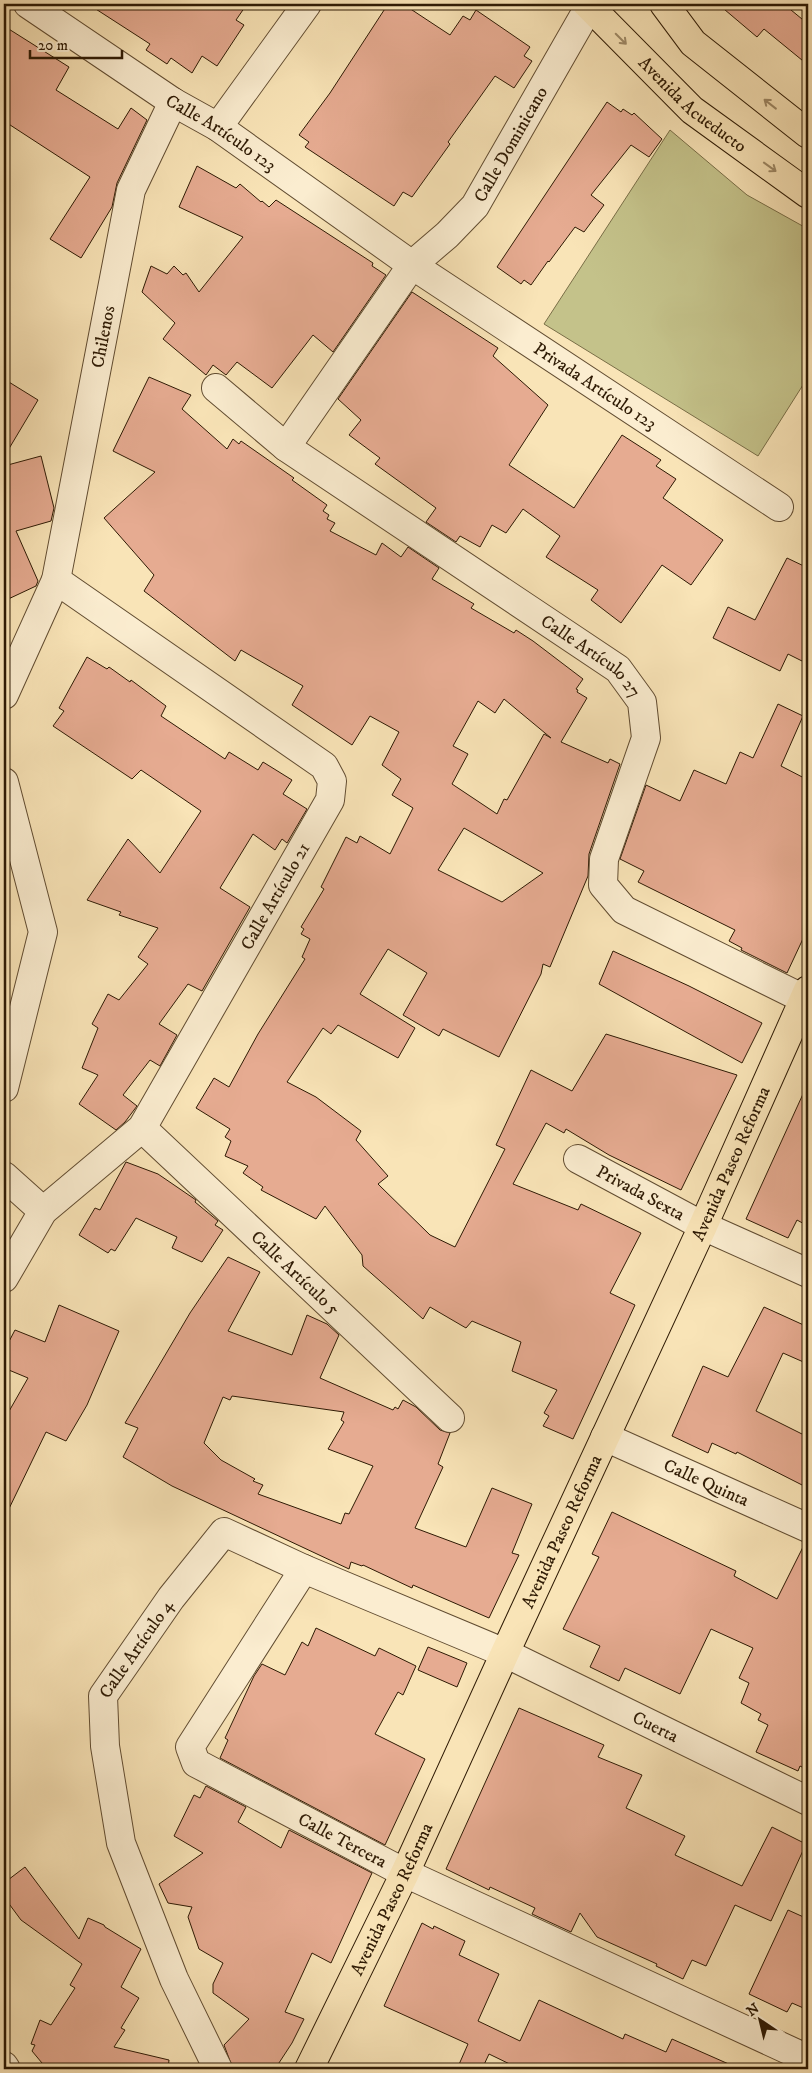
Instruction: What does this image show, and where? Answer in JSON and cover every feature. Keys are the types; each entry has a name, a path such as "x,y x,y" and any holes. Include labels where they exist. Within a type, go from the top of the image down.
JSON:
{"main road":[{"path":"664,4 693,43 808,134"},
{"name":"Avenida Acueducto","path":"588,5 692,110 808,194"},
{"name":"Avenida Paseo Reforma","path":"309,2069 405,1873 807,997"}],"street":[{"name":"Calle Artículo 123","path":"28,4 173,102 218,127 412,265"},
{"path":"218,127 307,4"},
{"name":"Calle Dominicano","path":"286,447 412,265 447,235 475,206 588,5"},
{"name":"Chilenos","path":"4,696 56,580 131,190 173,102"},
{"name":"Privada Artículo 123","path":"412,265 779,507"},
{"name":"Calle Artículo 27","path":"216,388 286,447 618,670 642,702 646,738 604,858 604,885 624,910 807,997"},
{"name":"Calle Artículo 21","path":"4,1278 43,1211 142,1128 330,800 332,782 324,766 56,580"},
{"path":"4,782 43,932 4,1088"},
{"name":"Calle Artículo 5","path":"142,1128 450,1418"},
{"name":"Privada Sexta","path":"578,1159 703,1226 808,1273"},
{"path":"4,1176 43,1211"},
{"name":"Calle Quinta","path":"605,1437 808,1528"},
{"name":"Calle Artículo 4","path":"218,2069 174,1979 121,1843 105,1746 103,1696 171,1598 224,1532 304,1569 505,1653"},
{"name":"Calle Tercera","path":"304,1569 190,1747 196,1763 405,1873 808,2058"},
{"name":"Cuerta","path":"505,1653 808,1801"}],"shaded area":[{"path":"670,130 747,195 808,229 808,377 758,456 544,324"}],"building":[{"path":"88,4 247,4 236,20 244,25 217,66 202,56 192,73 171,58 167,64 146,50 150,44"},
{"path":"388,4 403,4 450,35 463,16 470,20 476,10 530,47 524,56 532,61 514,88 495,76 412,197 403,192 394,206 305,147 309,142 299,135 330,93"},
{"path":"718,4 786,4 808,24 808,65 764,29 757,37"},
{"path":"4,26 69,67 56,90 118,129 131,108 147,120 117,183 112,207 81,258 50,239 90,177 4,121"},
{"path":"607,102 621,112 623,109 632,115 634,113 662,139 649,157 631,145 591,195 604,205 584,232 575,227 531,285 524,280 521,284 497,267"},
{"path":"197,166 236,188 240,184 269,207 276,200 373,263 372,266 386,275 333,352 313,335 272,388 237,362 226,375 213,365 206,375 163,339 175,323 142,292 151,266 167,274 174,266 183,275 186,273 199,292 243,237 179,207"},
{"path":"412,292 498,348 493,356 548,405 509,465 574,508 622,435 661,460 656,466 676,479 663,498 723,540 691,585 662,565 621,623 591,600 598,590 546,557 560,536 523,509 506,533 492,525 480,547 460,536 456,542 426,522 436,508 375,464 380,458 349,435 361,420 338,399"},
{"path":"149,377 191,395 182,409 227,449 233,439 239,444 241,441 294,478 292,480 327,505 323,511 329,515 327,519 335,523 330,531 376,555 382,543 401,557 408,547 439,568 432,579 474,604 471,608 514,633 516,630 533,641 583,679 576,689 578,690 577,692 587,698 561,742 608,763 610,759 620,764 589,854 588,876 550,967 543,964 541,974 499,1057 443,1029 439,1036 403,1015 427,973 388,949 360,994 415,1028 398,1058 338,1025 331,1034 323,1028 287,1082 316,1097 361,1131 356,1140 388,1176 378,1184 430,1235 455,1247 505,1149 496,1145 531,1070 572,1091 606,1034 737,1075 681,1190 609,1155 566,1129 564,1133 546,1123 513,1184 578,1210 581,1204 641,1233 610,1293 635,1305 573,1439 543,1426 549,1416 544,1413 557,1390 512,1371 521,1342 472,1321 466,1328 430,1307 423,1319 363,1266 362,1255 325,1206 316,1219 261,1190 263,1187 243,1173 248,1166 225,1156 231,1141 225,1137 230,1129 196,1108 214,1078 229,1087 258,1034 305,959 302,957 310,939 301,934 304,929 301,927 324,889 321,887 346,837 357,843 360,836 390,854 413,808 392,795 401,779 382,765 399,732 370,716 352,745 292,705 303,686 241,650 235,661 144,591 154,575 104,518 155,472 113,451","holes":["504,699 551,738 544,734 507,800 504,799 497,814 452,784 468,754 453,746 478,701 495,713","464,828 543,873 502,902 438,870"]},
{"path":"4,379 38,400 4,457"},
{"path":"41,456 54,508 51,521 16,531 38,581 36,586 4,601 4,466"},
{"path":"787,558 808,568 808,664 788,654 780,671 713,638 728,607 755,620"},
{"path":"87,657 107,669 109,667 130,682 131,680 166,706 161,716 225,759 229,752 258,770 263,762 292,780 283,794 307,809 287,843 282,839 275,850 253,834 220,888 250,907 202,991 188,984 159,1024 177,1035 160,1066 150,1060 123,1095 137,1106 125,1122 116,1130 79,1104 98,1075 82,1068 98,1028 92,1024 108,994 119,1000 148,964 138,957 158,928 119,915 121,912 87,900 128,839 160,873 201,811 141,770 132,779 53,726 64,711 59,708"},
{"path":"778,704 803,716 781,766 808,780 808,928 787,973 741,950 742,948 729,941 735,930 638,882 644,871 620,859 646,785 680,801 694,770 726,784 740,752 753,758"},
{"path":"613,951 689,986 762,1023 742,1063 599,984"},
{"path":"808,1083 808,1226 797,1220 788,1238 746,1219"},
{"path":"126,1162 158,1174 196,1200 195,1202 218,1221 215,1225 223,1230 202,1262 172,1248 177,1237 136,1218 115,1251 111,1249 108,1253 79,1235 95,1208 100,1210"},
{"path":"228,1257 260,1272 228,1331 292,1355 307,1315 327,1324 339,1335 320,1378 393,1410 395,1407 398,1409 403,1400 416,1407 440,1430 450,1433 438,1464 443,1467 415,1528 466,1547 492,1488 532,1504 512,1553 519,1555 489,1618 413,1585 412,1588 363,1565 351,1562 349,1569 172,1486 123,1457 138,1428 125,1423 190,1313","holes":["232,1396 344,1412 341,1420 344,1422 328,1449 373,1466 349,1514 345,1513 341,1524 258,1494 263,1485 253,1481 255,1479 221,1460 204,1443 223,1397 230,1400"]},
{"path":"59,1305 119,1331 87,1405 66,1441 46,1432 4,1519 4,1420 28,1378 4,1368 4,1351 15,1330 45,1342"},
{"path":"764,1307 808,1327 808,1364 783,1353 756,1411 808,1437 808,1488 737,1452 736,1454 712,1443 708,1453 672,1436 703,1366 728,1377"},
{"path":"612,1512 736,1571 734,1576 777,1599 805,1543 808,1543 808,1770 800,1766 798,1771 756,1752 768,1725 758,1720 761,1714 741,1703 749,1683 739,1678 753,1648 711,1629 680,1694 625,1668 619,1681 590,1667 600,1646 563,1629 599,1557 592,1554"},
{"path":"316,1628 375,1656 379,1648 416,1666 403,1695 398,1692 375,1734 425,1759 385,1845 220,1758 228,1740 225,1738 254,1676 262,1664 285,1675 302,1642 308,1646"},
{"path":"428,1647 467,1663 457,1687 418,1670"},
{"path":"519,1708 604,1745 598,1757 642,1775 626,1808 685,1836 675,1855 742,1886 772,1827 806,1844 771,1921 735,1905 706,1966 692,1960 683,1979 656,1966 657,1964 597,1937 580,1913 571,1932 532,1914 535,1908 490,1887 489,1890 446,1869"},
{"path":"206,1786 246,1807 238,1822 281,1848 289,1830 372,1873 331,1963 312,1953 285,2012 304,2019 292,2043 275,2069 233,2069 224,2045 249,2019 213,1993 213,1984 223,1963 199,1949 188,1917 192,1907 168,1903 159,1884 203,1853 174,1836 194,1795 200,1798"},
{"path":"25,1867 79,1939 88,1918 104,1925 141,1949 121,1987 139,1998 121,2028 125,2030 114,2047 169,2060 168,2069 47,2069 32,2051 35,2045 31,2044 40,2020 51,2025 75,1988 70,1985 82,1964 21,1920 4,1897 4,1883"},
{"path":"788,1910 808,1919 808,2010 792,2003 787,2012 749,1994"},
{"path":"422,1923 433,1929 434,1926 465,1941 459,1955 499,1974 478,2021 520,2041 539,2000 623,2039 625,2034 666,2052 672,2039 740,2069 520,2069 489,2054 482,2069 457,2069 468,2044 384,2006"}]}
